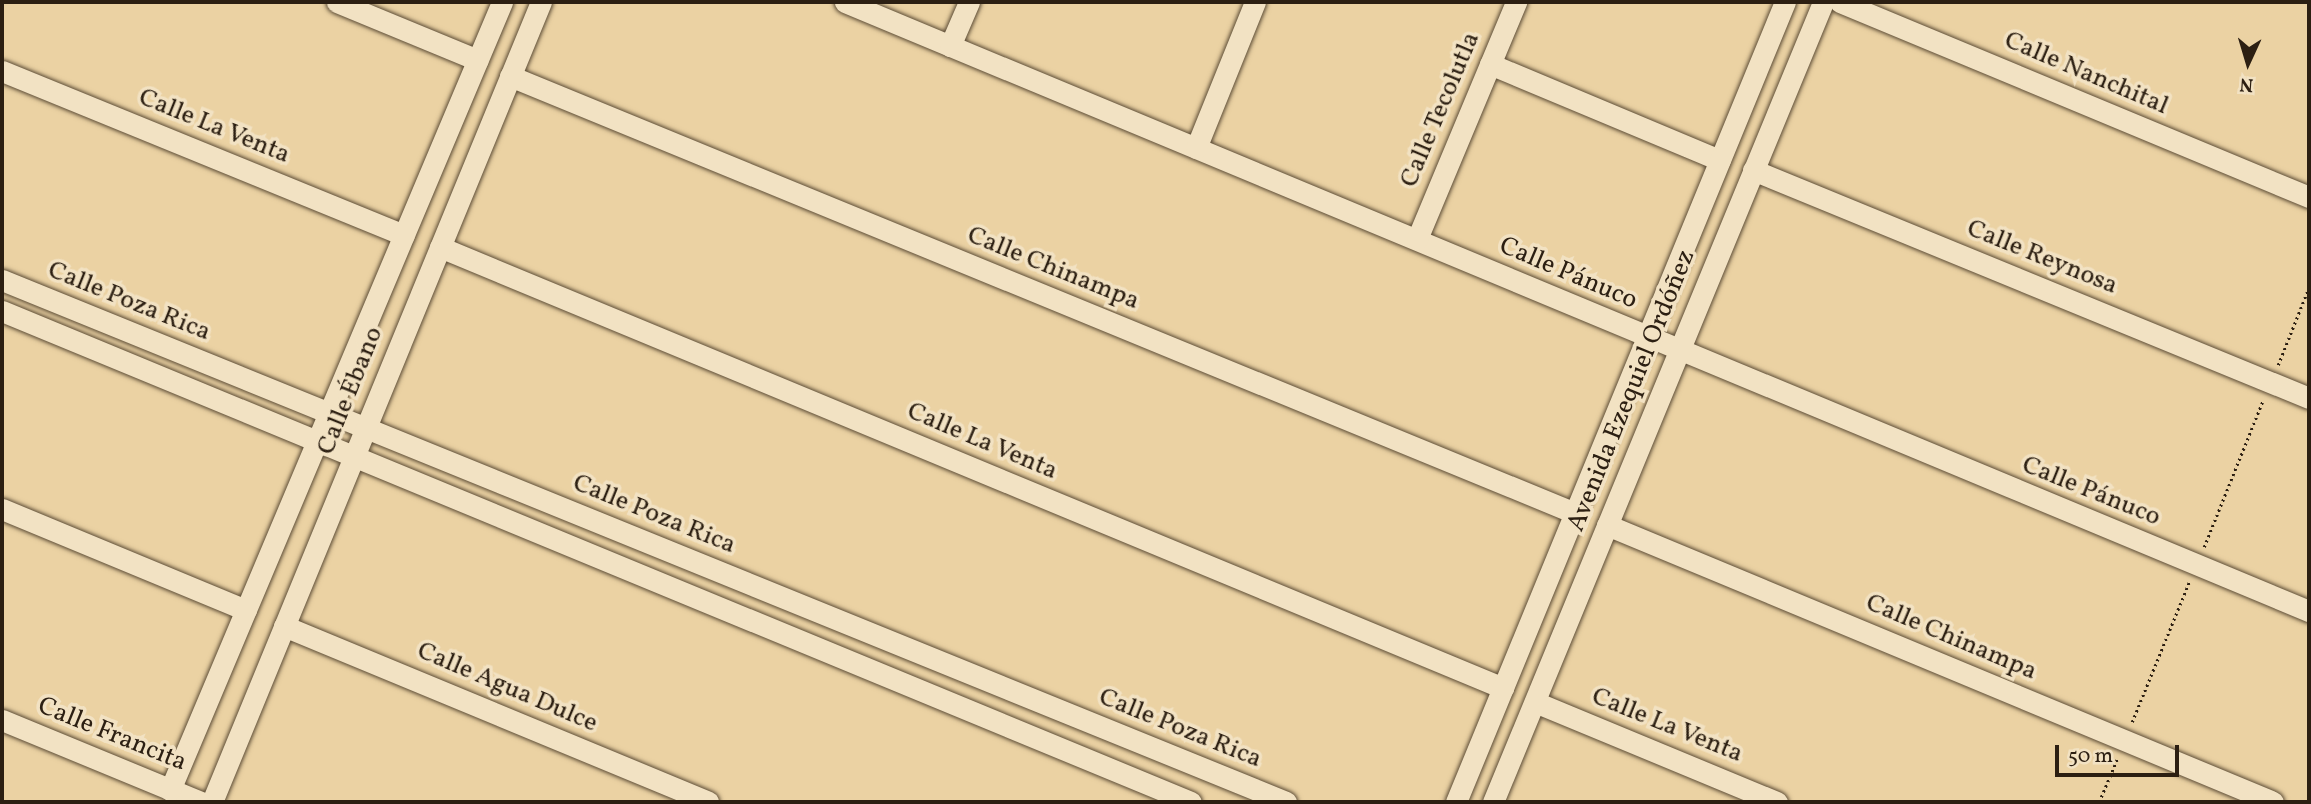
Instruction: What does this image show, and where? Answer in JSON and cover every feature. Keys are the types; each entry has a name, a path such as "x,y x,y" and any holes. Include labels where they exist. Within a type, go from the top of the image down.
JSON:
{"street":[{"path":"337,2 478,60"},
{"name":"Calle Ébano","path":"170,790 502,2"},
{"name":"Calle Ébano","path":"212,802 541,2"},
{"name":"Calle Pánuco","path":"845,2 1417,239 1647,338 2309,611"},
{"path":"950,46 969,2"},
{"path":"1196,148 1255,2"},
{"name":"Calle Tecolutla","path":"1417,239 1516,2"},
{"name":"Avenida Ezequiel Ordóñez","path":"1456,802 1785,2"},
{"name":"Avenida Ezequiel Ordóñez","path":"1493,802 1823,2"},
{"name":"Calle Nanchital","path":"1840,2 2309,197"},
{"path":"1490,64 1720,160"},
{"name":"Calle La Venta","path":"2,71 404,234"},
{"name":"Calle Chinampa","path":"510,76 1575,513"},
{"name":"Calle Reynosa","path":"1753,170 2309,398"},
{"name":"Calle La Venta","path":"440,247 1503,688"},
{"name":"Calle Poza Rica","path":"2,280 1286,802"},
{"path":"2,311 1191,802"},
{"path":"2,509 246,610"},
{"name":"Calle Chinampa","path":"1607,525 2273,802"},
{"name":"Calle Agua Dulce","path":"284,626 708,802"},
{"path":"867,668 870,651 882,638"},
{"path":"930,694 943,682 947,664"},
{"name":"Calle La Venta","path":"1535,702 1777,802"},
{"name":"Calle Francita","path":"2,720 201,802"}],"path":[{"path":"2099,802 2309,287"}]}
